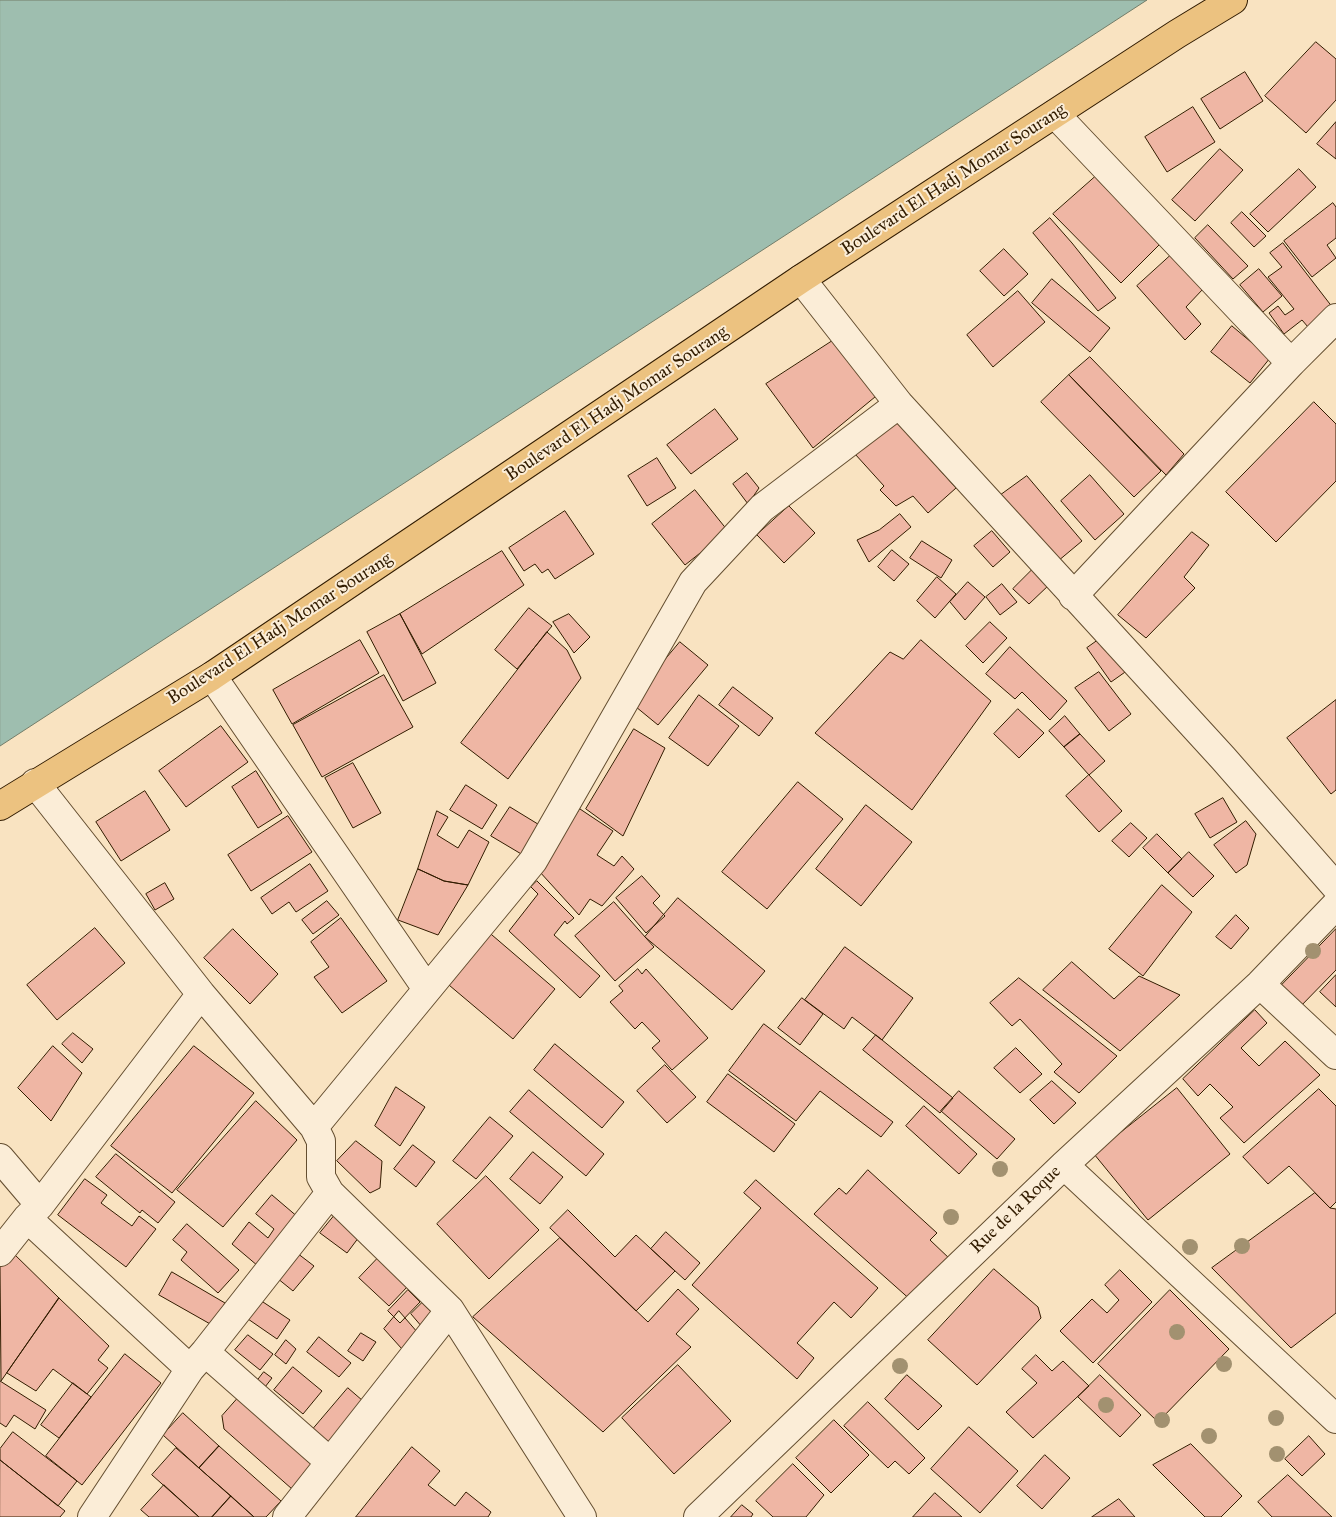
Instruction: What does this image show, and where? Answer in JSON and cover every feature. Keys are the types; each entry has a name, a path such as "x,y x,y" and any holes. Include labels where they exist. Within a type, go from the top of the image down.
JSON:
{"highway":[{"name":"Boulevard El Hadj Momar Sourang","path":"0,806 212,676 801,279 1177,34 1233,0"}],"street":[{"path":"1055,114 1291,363"},
{"path":"801,279 898,404 1223,758 1336,887"},
{"path":"1074,596 1291,363 1336,318"},
{"path":"314,1126 533,861 693,582 762,508 898,404"},
{"path":"212,676 427,989"},
{"path":"35,783 202,994 314,1126 321,1141 321,1177 330,1193 450,1310 582,1517"},
{"name":"Rue de la Roque","path":"698,1517 1064,1165 1260,984 1336,905"},
{"path":"1260,984 1336,1055"},
{"path":"0,1252 202,994"},
{"path":"0,1158 34,1211 197,1361 330,1462"},
{"path":"1064,1165 1336,1419"},
{"path":"92,1517 197,1361 330,1193"},
{"path":"287,1517 450,1310"}],"shaded area":[{"path":"0,0 1147,0 0,746"}],"building":[{"path":"1316,42 1336,59 1336,100 1306,133 1265,96"},
{"path":"1245,72 1263,101 1220,129 1201,99"},
{"path":"1193,107 1215,142 1167,172 1145,137"},
{"path":"1336,122 1336,159 1317,144"},
{"path":"1220,149 1243,170 1195,221 1172,200"},
{"path":"1299,169 1316,187 1268,232 1250,214"},
{"path":"1095,177 1160,244 1121,283 1053,214"},
{"path":"1333,203 1336,207 1336,238 1327,245 1336,258 1312,277 1284,241"},
{"path":"1242,212 1266,236 1254,247 1231,223"},
{"path":"1050,218 1116,298 1098,311 1033,233"},
{"path":"1208,225 1248,266 1233,279 1195,238"},
{"path":"1283,243 1333,308 1308,327 1302,320 1284,334 1269,313 1278,306 1285,315 1294,309 1268,277 1282,267 1270,253"},
{"path":"1004,249 1028,274 1004,296 980,271"},
{"path":"1170,256 1203,289 1186,307 1201,324 1185,340 1137,286"},
{"path":"1259,269 1282,296 1263,312 1240,285"},
{"path":"1052,279 1110,328 1090,352 1032,303"},
{"path":"1018,291 1045,322 993,367 967,335"},
{"path":"1232,326 1270,358 1250,383 1211,352"},
{"path":"837,338 881,392 813,448 766,384"},
{"path":"1090,357 1184,454 1166,475 1069,375"},
{"path":"1069,375 1161,471 1134,497 1041,402"},
{"path":"1314,402 1336,424 1336,481 1276,542 1226,492"},
{"path":"715,409 738,439 691,474 667,445"},
{"path":"894,419 956,488 928,513 913,496 896,506 880,490 884,486 855,454"},
{"path":"657,458 676,488 647,506 628,476"},
{"path":"747,473 759,488 748,504 733,484"},
{"path":"1090,475 1124,514 1095,540 1061,501"},
{"path":"1027,476 1082,541 1058,561 998,497"},
{"path":"695,490 728,531 685,565 652,524"},
{"path":"789,506 815,533 784,563 757,535"},
{"path":"565,511 594,554 555,579 548,569 542,573 535,564 524,571 509,548"},
{"path":"900,514 911,527 869,562 857,540 879,530"},
{"path":"992,531 1010,552 993,567 974,546"},
{"path":"1192,532 1209,545 1184,577 1195,588 1146,638 1118,615"},
{"path":"922,541 952,560 941,578 910,558"},
{"path":"892,550 909,564 894,581 878,567"},
{"path":"502,551 524,585 422,654 400,614"},
{"path":"1034,568 1050,584 1029,604 1013,589"},
{"path":"937,577 956,594 935,618 917,601"},
{"path":"968,582 985,597 965,620 950,602"},
{"path":"1002,584 1017,602 1000,615 986,597"},
{"path":"529,608 552,626 517,669 495,650"},
{"path":"400,614 436,683 403,701 367,632"},
{"path":"569,614 590,637 574,653 553,622"},
{"path":"990,622 1007,638 983,663 966,646"},
{"path":"547,632 567,650 581,678 508,779 461,743"},
{"path":"1104,636 1128,670 1111,682 1087,648"},
{"path":"360,640 379,673 292,724 273,690"},
{"path":"921,640 991,701 912,810 815,733 890,652 903,659"},
{"path":"680,642 708,665 658,725 630,702"},
{"path":"1010,647 1067,701 1050,720 1022,692 1015,699 986,674"},
{"path":"1099,672 1131,714 1109,731 1075,688"},
{"path":"384,675 413,727 322,777 293,725"},
{"path":"733,687 773,718 759,736 719,705"},
{"path":"699,695 739,726 708,766 669,738"},
{"path":"1336,700 1336,790 1331,794 1287,738"},
{"path":"1018,709 1044,733 1019,758 994,734"},
{"path":"1065,716 1080,734 1064,747 1049,731"},
{"path":"221,726 248,762 186,807 159,771"},
{"path":"634,729 665,748 623,836 586,809"},
{"path":"1080,734 1105,761 1089,775 1064,747"},
{"path":"353,763 381,813 353,828 325,778"},
{"path":"256,771 282,813 258,828 232,787"},
{"path":"1089,775 1122,811 1099,832 1066,796"},
{"path":"798,782 843,819 767,909 722,872"},
{"path":"466,785 497,805 482,829 450,810"},
{"path":"145,791 170,830 121,861 96,822"},
{"path":"1223,798 1237,822 1210,838 1195,814"},
{"path":"866,805 912,842 861,906 816,869"},
{"path":"510,807 546,829 528,858 491,836"},
{"path":"580,809 613,831 597,855 614,866 622,856 634,869 602,906 590,899 579,915 539,871"},
{"path":"437,811 448,817 437,835 458,848 469,830 489,842 468,885 444,881 418,869"},
{"path":"288,816 312,852 251,891 228,855"},
{"path":"1246,821 1256,834 1247,865 1236,873 1214,845"},
{"path":"1131,823 1147,838 1129,857 1112,841"},
{"path":"1157,834 1182,859 1168,873 1143,848"},
{"path":"1189,852 1214,876 1193,897 1168,873"},
{"path":"310,864 328,891 296,912 289,902 272,914 261,898"},
{"path":"418,869 444,881 468,885 438,935 398,920"},
{"path":"642,876 660,896 653,903 665,916 646,933 616,898"},
{"path":"537,881 574,918 567,924 565,921 554,935 600,976 580,998 509,931 538,894 531,887"},
{"path":"165,883 174,899 155,910 146,894"},
{"path":"1162,885 1192,912 1143,976 1109,949"},
{"path":"678,898 765,971 732,1010 645,937"},
{"path":"327,901 339,915 313,934 302,920"},
{"path":"614,902 654,947 615,981 575,936"},
{"path":"1236,915 1249,928 1231,949 1216,937"},
{"path":"341,918 387,981 342,1013 314,977 329,967 311,942"},
{"path":"95,928 125,963 57,1020 27,985"},
{"path":"233,929 278,974 250,1004 204,958"},
{"path":"485,929 555,989 513,1039 443,980"},
{"path":"1336,929 1336,970 1297,1010 1277,990"},
{"path":"845,947 913,998 882,1040 852,1017 844,1029 805,1000"},
{"path":"1072,962 1114,999 1139,976 1180,995 1120,1051 1043,990"},
{"path":"638,969 642,974 646,969 708,1038 672,1070 652,1048 660,1041 642,1022 635,1029 610,1002 623,991 619,986"},
{"path":"1336,975 1336,1007 1320,992"},
{"path":"1019,978 1117,1056 1079,1093 1054,1072 1062,1064 1020,1019 1012,1026 990,1003"},
{"path":"802,998 823,1014 800,1045 778,1028"},
{"path":"1255,1010 1267,1023 1241,1048 1259,1066 1285,1041 1320,1075 1244,1143 1220,1118 1233,1107 1210,1084 1198,1096 1183,1079"},
{"path":"764,1024 893,1122 881,1137 820,1091 796,1121 729,1071"},
{"path":"73,1033 93,1049 82,1063 62,1044"},
{"path":"876,1035 953,1098 940,1113 863,1050"},
{"path":"555,1044 624,1102 602,1128 534,1070"},
{"path":"53,1046 82,1073 51,1121 18,1088"},
{"path":"194,1046 254,1093 172,1193 111,1146"},
{"path":"1016,1048 1042,1074 1020,1093 994,1068"},
{"path":"665,1065 696,1097 667,1123 637,1091"},
{"path":"728,1074 795,1124 774,1152 707,1102"},
{"path":"1052,1081 1076,1103 1054,1124 1030,1100"},
{"path":"396,1087 425,1107 400,1146 375,1126"},
{"path":"1177,1088 1230,1154 1148,1220 1094,1154"},
{"path":"1319,1089 1336,1106 1336,1202 1330,1208 1289,1166 1268,1184 1243,1157"},
{"path":"529,1090 604,1154 586,1176 510,1112"},
{"path":"959,1091 1015,1139 997,1159 941,1111"},
{"path":"256,1101 297,1140 223,1227 177,1190"},
{"path":"924,1106 977,1154 959,1174 906,1126"},
{"path":"490,1117 513,1136 476,1179 453,1161"},
{"path":"356,1141 382,1161 380,1188 370,1193 337,1161"},
{"path":"413,1145 435,1162 416,1187 394,1169"},
{"path":"533,1152 563,1177 540,1204 510,1179"},
{"path":"116,1154 175,1202 158,1223 142,1210 140,1213 96,1177"},
{"path":"868,1170 937,1233 930,1240 951,1260 913,1302 814,1214 839,1188 846,1194"},
{"path":"486,1176 539,1230 489,1279 437,1224"},
{"path":"85,1179 107,1195 101,1203 132,1226 139,1216 156,1229 126,1267 58,1215"},
{"path":"756,1180 878,1288 851,1318 834,1302 797,1343 814,1358 797,1379 692,1285 761,1208 744,1193"},
{"path":"1315,1193 1330,1208 1336,1209 1336,1313 1291,1348 1212,1268"},
{"path":"272,1195 299,1218 258,1266 232,1244 249,1222 268,1238 274,1229 256,1214"},
{"path":"339,1210 365,1229 347,1253 320,1233"},
{"path":"568,1210 615,1257 636,1235 675,1271 636,1311 550,1228"},
{"path":"187,1224 239,1270 218,1293 181,1260 187,1252 173,1240"},
{"path":"666,1232 700,1263 685,1280 651,1249"},
{"path":"560,1238 648,1322 678,1289 699,1309 676,1334 691,1347 603,1432 473,1317"},
{"path":"12,1252 59,1298 1,1381 0,1267"},
{"path":"297,1253 314,1266 293,1291 277,1278"},
{"path":"378,1258 408,1286 389,1306 359,1278"},
{"path":"994,1269 1038,1307 1041,1318 977,1385 928,1340"},
{"path":"1120,1270 1152,1302 1093,1363 1060,1331 1092,1299 1107,1313 1119,1300 1105,1285"},
{"path":"172,1272 225,1303 212,1325 159,1295"},
{"path":"408,1290 420,1302 400,1323 388,1311"},
{"path":"1170,1290 1229,1349 1158,1422 1098,1364"},
{"path":"59,1298 109,1346 98,1360 108,1368 87,1394 53,1369 36,1391 7,1373"},
{"path":"260,1300 290,1320 277,1339 248,1319"},
{"path":"422,1303 441,1321 428,1334 411,1314"},
{"path":"399,1311 418,1333 402,1349 384,1329"},
{"path":"361,1333 376,1342 363,1361 348,1351"},
{"path":"248,1335 273,1354 260,1370 235,1350"},
{"path":"319,1337 351,1363 339,1377 307,1352"},
{"path":"286,1340 296,1349 286,1364 275,1355"},
{"path":"125,1354 161,1383 82,1485 46,1456"},
{"path":"1036,1355 1052,1371 1063,1361 1089,1386 1033,1438 1006,1412 1037,1383 1022,1369"},
{"path":"678,1365 731,1421 674,1474 622,1418"},
{"path":"293,1367 322,1391 303,1414 274,1390"},
{"path":"264,1372 272,1378 265,1387 257,1381"},
{"path":"907,1375 942,1406 918,1430 885,1399"},
{"path":"1100,1375 1141,1415 1120,1437 1078,1397"},
{"path":"0,1381 46,1410 35,1429 14,1415 6,1427 0,1423"},
{"path":"73,1383 91,1397 59,1438 41,1425"},
{"path":"348,1388 370,1407 330,1454 308,1435"},
{"path":"238,1398 313,1464 292,1489 224,1429 222,1416"},
{"path":"868,1402 925,1458 909,1474 895,1461 888,1468 844,1426"},
{"path":"183,1413 219,1446 199,1468 163,1435"},
{"path":"834,1420 869,1455 831,1493 796,1458"},
{"path":"969,1427 1018,1471 980,1513 931,1469"},
{"path":"13,1432 77,1481 58,1506 0,1460 0,1449"},
{"path":"1309,1436 1325,1454 1302,1476 1285,1459"},
{"path":"1191,1444 1242,1496 1221,1517 1205,1517 1153,1465"},
{"path":"219,1446 281,1501 266,1517 254,1517 199,1468"},
{"path":"412,1447 440,1471 428,1485 455,1506 466,1492 491,1512 488,1517 356,1517"},
{"path":"176,1448 231,1496 212,1517 199,1517 152,1475"},
{"path":"1045,1455 1070,1478 1042,1509 1017,1486"},
{"path":"0,1460 65,1511 60,1517 0,1517"},
{"path":"793,1464 824,1495 806,1517 773,1517 756,1501"},
{"path":"1288,1475 1332,1517 1272,1517 1258,1502"},
{"path":"164,1485 199,1517 149,1517 141,1510"},
{"path":"935,1493 962,1517 913,1517"},
{"path":"231,1496 254,1517 212,1517"},
{"path":"1119,1499 1135,1517 1092,1517"},
{"path":"742,1505 753,1514 751,1517 731,1517"}]}
